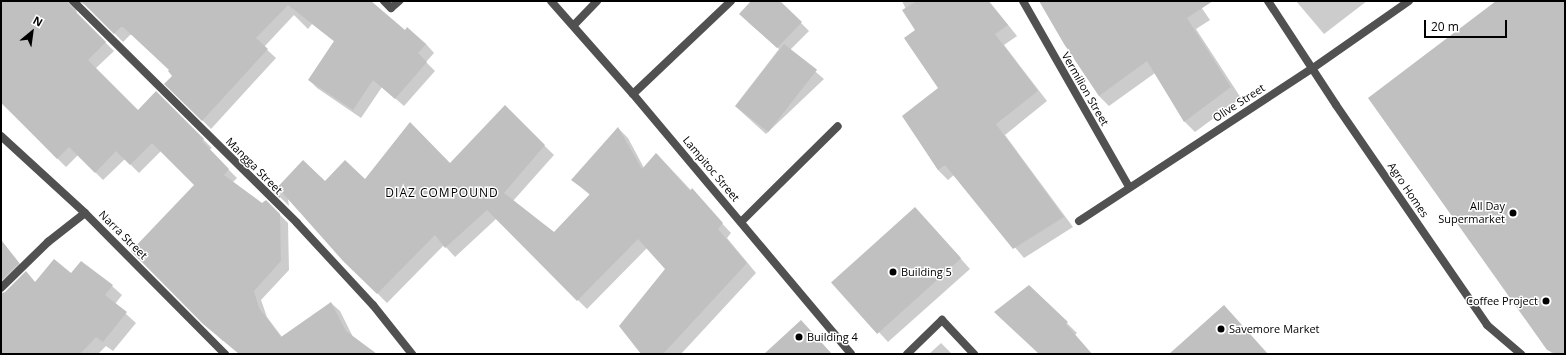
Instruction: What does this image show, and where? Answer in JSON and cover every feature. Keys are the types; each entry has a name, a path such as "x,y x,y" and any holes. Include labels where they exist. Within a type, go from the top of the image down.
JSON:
{"street":[{"name":"Mangga Street","path":"73,1 297,224 373,305 412,354"},
{"path":"384,1 391,8 399,1"},
{"name":"Lampitoc Street","path":"551,1 633,94 851,354"},
{"path":"574,26 597,1"},
{"path":"633,94 731,1"},
{"name":"Vermilion Street","path":"1023,1 1129,187"},
{"name":"Agro Homes","path":"1268,1 1336,105 1487,325 1521,354"},
{"name":"Olive Street","path":"1079,221 1313,68 1409,1"},
{"path":"741,222 838,126"},
{"name":"Narra Street","path":"1,136 85,213 225,354"},
{"path":"1,288 48,242 85,213"},
{"path":"907,354 942,320 974,354"}],"building":[{"path":"1,1 68,1 69,5 106,42 88,60 138,110 156,91 204,139 202,141 229,169 224,175 262,203 266,200 280,214 281,261 254,291 259,308 281,337 331,302 346,331 377,354 239,354 203,324 131,251 194,185 152,143 130,165 116,151 95,173 69,147 57,159 1,102"},
{"path":"81,1 371,1 405,30 407,27 426,44 418,53 427,62 395,99 373,80 353,110 308,80 334,41 288,5 256,38 268,49 202,121 164,84 172,76 168,71 169,70 123,27 121,27 114,34"},
{"path":"751,1 780,1 802,22 777,48 739,14"},
{"path":"917,1 988,1 1008,25 995,34 1038,91 996,124 1064,217 1013,249 945,165 938,170 902,116 938,88 904,38 915,30 902,10"},
{"path":"1039,1 1213,1 1187,18 1231,87 1184,122 1147,61 1099,96 1064,44"},
{"path":"1496,1 1565,1 1565,354 1558,354 1547,350 1368,98"},
{"path":"784,44 817,70 768,132 735,106"},
{"path":"505,105 545,145 504,193 554,232 590,194 571,180 618,127 642,169 656,153 690,191 692,188 723,223 718,229 747,263 663,354 641,354 619,326 665,269 638,239 577,301 487,210 445,248 435,235 377,294 343,261 280,190 280,198 273,192 303,160 325,181 345,160 365,179 410,122 450,163"},
{"name":"Building 5","path":"915,207 961,258 877,334 831,283"},
{"path":"1,240 19,263 1,280"},
{"path":"54,259 71,273 81,261 113,285 105,295 127,312 103,342 96,337 80,354 1,354 1,293 5,292 26,271 35,282"},
{"path":"1029,285 1068,322 1066,324 1092,354 1039,354 994,312"},
{"name":"Savemore Market","path":"1224,305 1268,354 1169,354"},
{"name":"Building 4","path":"801,320 832,354 764,354"}],"place":[{"name":"All Day Supermarket","path":"1513,213"},
{"name":"Building 5","path":"893,272"},
{"name":"Coffee Project","path":"1546,301"},
{"name":"Savemore Market","path":"1221,329"},
{"name":"Building 4","path":"799,337"}],"district":[{"name":"DIAZ COMPOUND","path":"442,193"}]}
